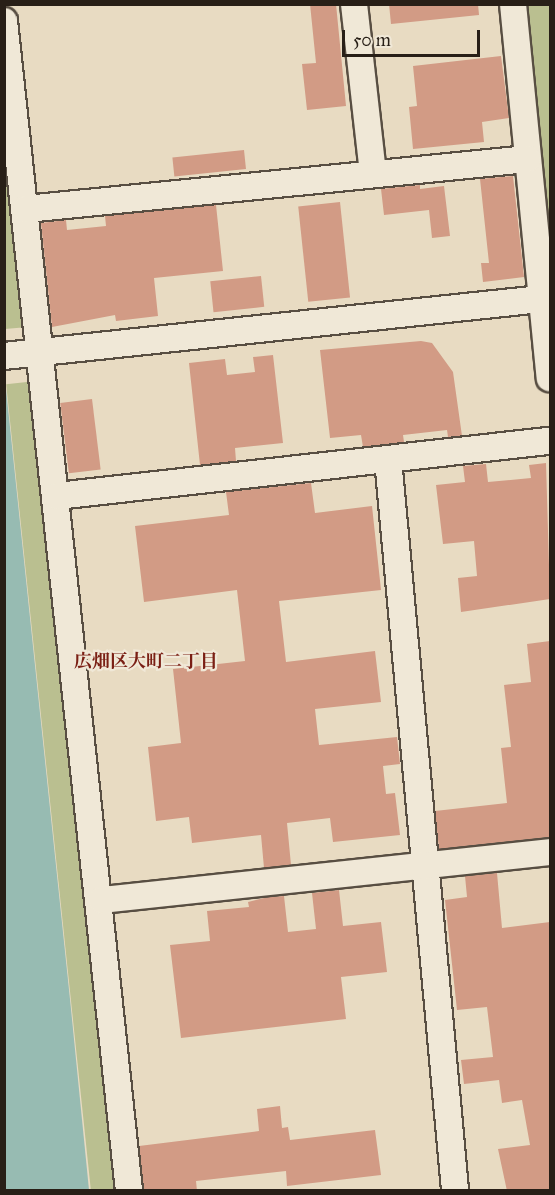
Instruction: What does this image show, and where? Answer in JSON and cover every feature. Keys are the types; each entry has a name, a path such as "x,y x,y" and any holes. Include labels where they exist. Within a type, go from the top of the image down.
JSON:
{"street":[{"path":"354,4 373,173"},
{"path":"513,4 528,159 546,299 550,378"},
{"path":"4,21 102,900 129,1191"},
{"path":"26,209 528,159"},
{"path":"7,356 546,299"},
{"path":"57,495 550,441"},
{"path":"388,459 455,1191"},
{"path":"102,900 550,852"}],"green space":[{"path":"523,5 550,5 550,271"},
{"path":"4,92 28,327 5,329 4,329"},
{"path":"36,381 121,1190 91,1190 6,384"}],"water":[{"path":"4,370 70,999 89,1190 5,1190"}],"building":[{"path":"310,4 336,4 346,106 307,110 302,64 316,63"},
{"path":"389,4 478,4 479,15 391,24"},
{"path":"501,56 509,118 482,122 484,142 413,149 409,107 417,106 413,66"},
{"path":"244,150 246,169 174,176 172,158"},
{"path":"513,176 524,277 483,282 481,263 489,263 480,179"},
{"path":"420,185 420,189 444,186 450,236 432,238 429,210 384,215 381,189"},
{"path":"340,202 350,297 308,302 298,206"},
{"path":"216,205 223,271 154,278 158,316 116,321 115,315 52,327 41,223 66,220 67,230 106,226 105,216"},
{"path":"261,276 264,307 214,312 210,281"},
{"path":"421,341 432,343 453,372 462,436 448,437 447,430 403,435 404,442 363,447 361,435 330,438 320,350"},
{"path":"273,355 283,443 235,448 236,461 200,465 189,363 225,359 227,375 255,372 253,357"},
{"path":"92,399 101,469 69,473 60,403"},
{"path":"546,463 550,599 461,612 458,578 477,576 474,541 443,544 436,485 465,482 463,466 486,464 488,482 531,478 529,465"},
{"path":"311,483 315,513 372,506 381,590 279,601 286,662 375,651 381,702 315,709 319,745 397,737 400,764 383,766 386,794 395,793 400,835 333,842 330,818 287,823 291,865 264,868 261,835 192,843 189,817 156,821 148,747 181,743 173,669 245,661 237,590 144,602 135,526 229,515 226,492"},
{"path":"550,641 550,837 439,849 435,811 507,803 501,748 511,747 504,685 531,682 527,644"},
{"path":"497,873 502,928 550,922 550,1191 507,1191 498,1149 530,1145 522,1100 502,1103 499,1080 464,1084 461,1060 493,1057 487,1007 457,1010 445,900 467,897 465,876"},
{"path":"339,890 343,926 381,922 387,972 341,977 346,1019 181,1038 170,945 210,941 207,911 249,907 248,902 268,897 284,896 288,932 316,929 312,893"},
{"path":"280,1106 282,1128 288,1127 290,1140 375,1130 381,1175 287,1186 286,1171 196,1181 197,1191 144,1191 139,1146 259,1131 257,1109"}],"district":[{"name":"広畑区大町二丁目","path":"146,661"}]}
